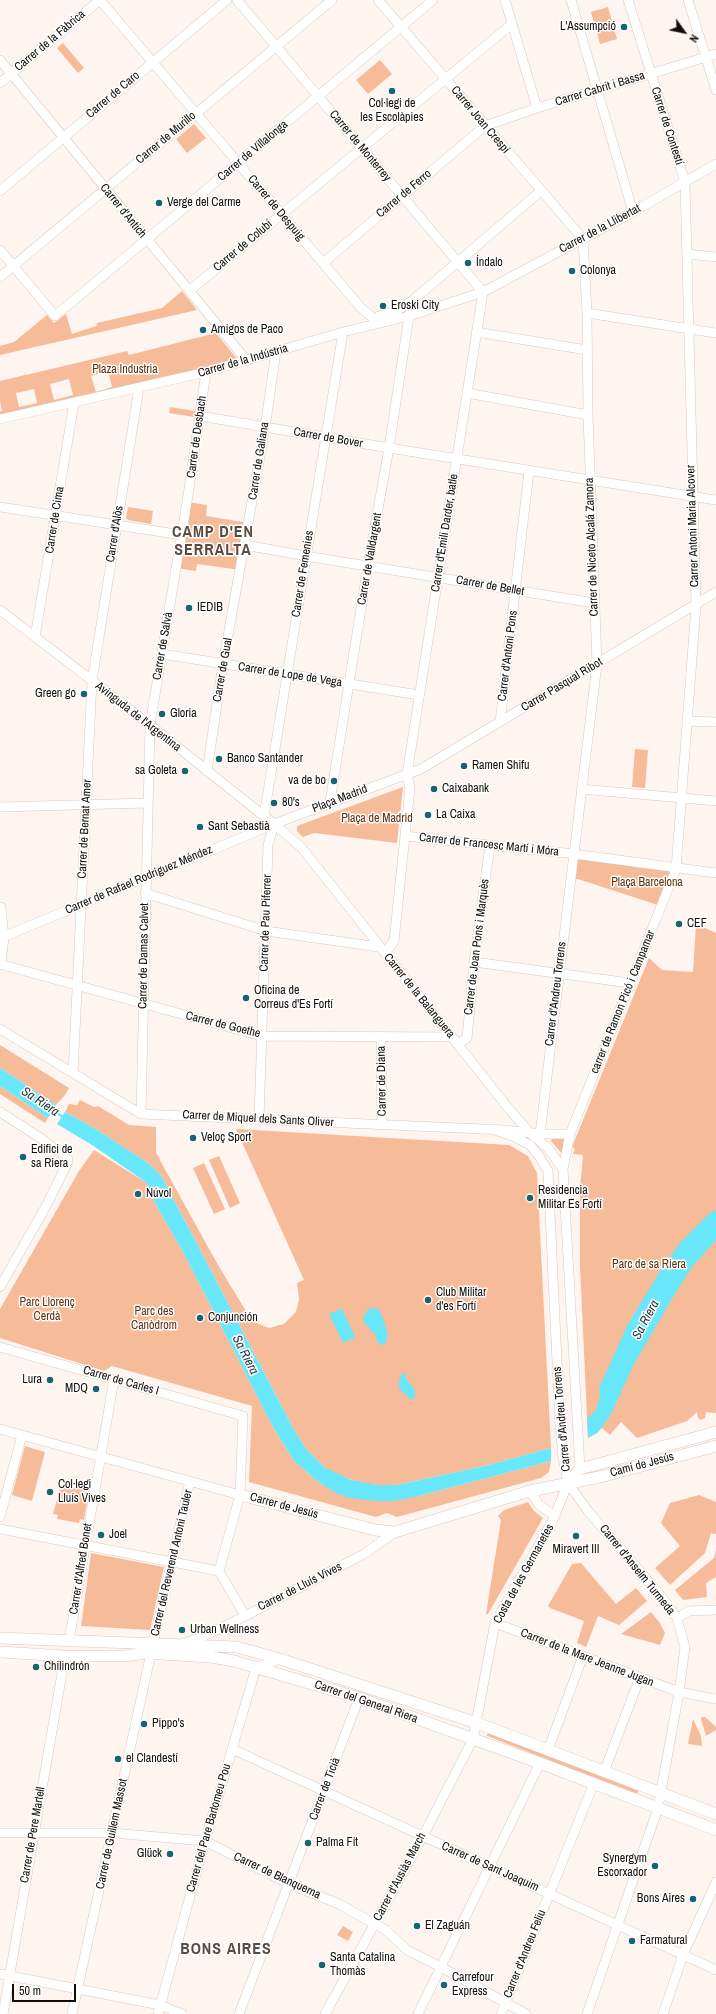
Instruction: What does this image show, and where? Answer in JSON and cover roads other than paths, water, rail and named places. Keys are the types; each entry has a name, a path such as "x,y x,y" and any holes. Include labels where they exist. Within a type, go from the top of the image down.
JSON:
{"main road":[{"path":"0,908 2,939 0,964"},
{"name":"Camí de Jesús","path":"580,1469 716,1432"},
{"name":"Camí de Jesús","path":"568,1483 604,1476 716,1446"},
{"name":"Carrer d'Andreu Torrens","path":"568,1483 580,1469"},
{"name":"Carrer de Jesús","path":"240,1495 375,1530 395,1532 530,1491 568,1483"},
{"name":"Carrer del General Riera","path":"0,1638 69,1641 211,1657 234,1661 359,1698 540,1763 716,1830"},
{"name":"Carrer del General Riera","path":"0,1652 65,1656 125,1656 180,1644 237,1647 280,1659 477,1723 716,1814"},
{"path":"0,1647 150,1650"}],"street":[{"name":"Carrer de Despuig","path":"100,0 361,308"},
{"name":"Carrer de la Fàbrica","path":"0,83 100,0"},
{"name":"Carrer de Caro","path":"0,191 227,0"},
{"name":"Carrer de Monterrey","path":"237,0 483,292"},
{"name":"Carrer de Murillo","path":"0,277 332,0"},
{"name":"Carrer Joan Crespí","path":"378,0 583,239"},
{"name":"Carrer de Villalonga","path":"13,266 55,316 433,0"},
{"path":"505,0 537,108"},
{"path":"571,0 633,212"},
{"name":"Carrer de Contestí","path":"628,0 685,182"},
{"path":"688,0 716,90"},
{"name":"Carrer de Colubí","path":"189,291 512,24"},
{"name":"Carrer Cabrit i Bassa","path":"485,126 537,108 716,54"},
{"name":"Carrer d'Antich","path":"0,60 247,361"},
{"name":"Carrer de Ferro","path":"323,263 485,126"},
{"name":"Carrer de la Llibertat","path":"483,292 633,212 716,164"},
{"name":"Carrer Antoni Maria Alcover","path":"676,869 680,799 696,606 685,182"},
{"path":"361,308 373,318 396,310 418,295 541,191"},
{"name":"Carrer de Niceto Alcalá Zamora","path":"574,854 597,664 588,415 587,313 583,239"},
{"path":"0,250 13,266"},
{"path":"687,254 716,257"},
{"name":"Carrer de la Indústria","path":"0,420 206,372 356,328 409,316 483,292"},
{"name":"Carrer d'Emili Darder, batle","path":"382,950 394,941 410,788 407,774 483,292"},
{"name":"Carrer de Valldargent","path":"330,802 368,565 389,448 409,316 411,308 418,295"},
{"path":"356,328 361,320 361,308"},
{"path":"587,313 716,333"},
{"name":"Carrer de Femenies","path":"264,816 343,332"},
{"path":"476,332 587,350"},
{"name":"Carrer de Galiana","path":"241,570 276,352"},
{"name":"Carrer de Desbach","path":"182,535 206,372"},
{"name":"Carrer d'Alòs","path":"92,681 139,388"},
{"path":"467,393 588,415"},
{"name":"Carrer de Cima","path":"35,637 74,403"},
{"name":"Carrer de Bover","path":"200,416 590,481 716,500"},
{"name":"Carrer d'Antoni Pons","path":"500,722 529,471"},
{"path":"0,507 182,535"},
{"name":"Carrer de Salvà","path":"150,725 182,535"},
{"name":"Carrer de Bellet","path":"245,544 306,556 438,576 594,603"},
{"name":"Carrer de Gual","path":"207,771 223,664 241,570"},
{"name":"Carrer Pasqual Ribot","path":"407,774 421,769 696,606 716,592"},
{"name":"Avinguda de l'Argentina","path":"0,610 150,725 274,824"},
{"name":"Carrer de Lope de Vega","path":"162,654 419,695"},
{"name":"Carrer de Bernat Amer","path":"73,1073 92,681"},
{"path":"687,721 716,722"},
{"name":"Carrer de Damas Calvet","path":"141,1114 145,877 150,725"},
{"name":"Plaça Madrid","path":"274,824 407,774"},
{"path":"581,790 716,801"},
{"path":"0,807 147,803"},
{"name":"Carrer de Rafael Rodríguez Méndez","path":"2,939 145,877 274,824"},
{"name":"Carrer de Pau Piferrer","path":"259,1119 268,845 274,824"},
{"name":"Carrer de la Balanguera","path":"274,824 301,847 455,1041 530,1133 547,1147 562,1169"},
{"name":"Carrer de Francesc Martí i Móra","path":"405,836 574,854 716,874"},
{"name":"Carrer de Joan Pons i Marquès","path":"455,1041 466,1038 474,962 490,845"},
{"name":"Carrer d'Andreu Torrens","path":"540,1134 558,974 574,854"},
{"name":"carrer de Ramon Picó i Campamar","path":"570,1134 676,869"},
{"path":"145,893 266,931 382,950"},
{"path":"474,962 630,983"},
{"name":"Carrer de Goethe","path":"0,964 261,1036 381,1036 455,1041"},
{"name":"Carrer de Miquel dels Sants Oliver","path":"0,1028 141,1114 491,1130 540,1134"},
{"name":"Carrer de Diana","path":"381,1036 382,1125"},
{"path":"0,1112 42,1139 68,1159 67,1164 45,1208 0,1287"},
{"name":"Carrer d'Andreu Torrens","path":"491,1130 513,1136 530,1145 548,1171 560,1425 563,1457 568,1483"},
{"path":"547,1147 540,1134 570,1134"},
{"name":"Carrer d'Andreu Torrens","path":"570,1134 562,1169 580,1469"},
{"name":"Carrer de Carles I","path":"0,1347 243,1416 240,1495"},
{"name":"Carrer d'Alfred Bonet","path":"69,1641 84,1545 114,1379"},
{"name":"Carrer de Jesús","path":"0,1429 240,1495"},
{"path":"0,1517 22,1435"},
{"name":"Carrer del Reverend Antoni Tauler","path":"150,1650 190,1481"},
{"name":"Costa de les Germanetes","path":"473,1739 495,1623 555,1516 568,1483"},
{"name":"Carrer d'Anselm Turmeda","path":"568,1483 588,1511 661,1596 677,1618 685,1647 679,1692 662,1793 658,1808 587,2014"},
{"path":"530,1491 539,1505 555,1516"},
{"path":"218,1571 240,1495"},
{"path":"0,1529 218,1571 245,1616"},
{"name":"Carrer de Lluís Vives","path":"180,1644 202,1637 245,1616 364,1554 395,1532"},
{"path":"677,1618 689,1611 716,1610"},
{"name":"Carrer de la Mare Jeanne Jugan","path":"495,1623 679,1692 716,1699"},
{"name":"Carrer de Guillem Massot","path":"72,2014 150,1650"},
{"name":"Carrer de Pere Martell","path":"3,2014 4,1975 34,1834 65,1656"},
{"path":"548,1750 583,1656"},
{"path":"256,1668 280,1659"},
{"name":"Carrer del Pare Bartomeu Pou","path":"158,2014 205,1841 256,1668"},
{"path":"604,1772 640,1677"},
{"name":"Carrer de Ticià","path":"239,2014 359,1698"},
{"name":"Carrer d'Ausiàs March","path":"325,2014 423,1836 473,1739"},
{"name":"Carrer de Sant Joaquim","path":"232,1749 716,1970"},
{"path":"418,2014 540,1763"},
{"name":"Carrer d'Andreu Feliu","path":"501,2014 594,1783"},
{"name":"Carrer de Blanquerna","path":"0,1833 112,1833 205,1841 289,1884 339,1904 386,1930 407,1950 526,2014"},
{"path":"663,2014 683,1955 716,1882"},
{"path":"4,1975 160,2005 182,2014"}],"water":[{"path":"0,1068 56,1105 48,1118 0,1086"},
{"path":"65,1112 94,1128 148,1163 162,1177 293,1428 306,1449 324,1467 351,1480 378,1485 397,1485 489,1465 551,1448 551,1461 415,1497 394,1501 376,1501 350,1498 336,1493 317,1481 295,1462 274,1429 182,1250 155,1203 147,1183 92,1145 57,1124"},
{"path":"716,1210 716,1240 691,1268 670,1302 633,1366 610,1416 597,1433 588,1438 587,1419 596,1410 600,1398 599,1388 627,1326 662,1268 680,1243 709,1214"},
{"path":"342,1309 355,1337 343,1343 329,1314"},
{"path":"368,1309 378,1309 383,1318 387,1332 387,1341 383,1345 379,1344 375,1334 365,1324 363,1319"},
{"path":"403,1373 406,1375 406,1379 415,1390 415,1397 411,1400 399,1388 399,1379"}],"waterway":[{"name":"Sa Riera","path":"50,1109 65,1118"}],"place":[{"name":"L'Assumpció","path":"624,27"},
{"name":"Col·legi de les Escolàpies","path":"392,91"},
{"name":"Verge del Carme","path":"159,203"},
{"name":"Índalo","path":"468,263"},
{"name":"Colonya","path":"572,271"},
{"name":"Eroski City","path":"383,306"},
{"name":"Amigos de Paco","path":"203,330"},
{"name":"IEDIB","path":"189,608"},
{"name":"Green go","path":"84,694"},
{"name":"Gloria","path":"162,714"},
{"name":"Banco Santander","path":"219,759"},
{"name":"Ramen Shifu","path":"464,766"},
{"name":"sa Goleta","path":"185,771"},
{"name":"va de bo","path":"334,781"},
{"name":"Caixabank","path":"434,789"},
{"name":"80's","path":"274,803"},
{"name":"La Caixa","path":"428,815"},
{"name":"Sant Sebastià","path":"200,827"},
{"name":"CEF","path":"679,924"},
{"name":"Oficina de Correus d'Es Fortí","path":"246,998"},
{"name":"Veloç Sport","path":"193,1138"},
{"name":"Edifici de sa Riera","path":"23,1157"},
{"name":"Núvol","path":"138,1194"},
{"name":"Residencia Militar Es Fortí","path":"530,1198"},
{"name":"Club Militar d'es Fortí","path":"428,1300"},
{"name":"Conjunción","path":"200,1318"},
{"name":"Lura","path":"50,1380"},
{"name":"MDQ","path":"96,1389"},
{"name":"Col·legi Lluís Vives","path":"50,1492"},
{"name":"Joel","path":"101,1535"},
{"name":"Miravert III","path":"576,1536"},
{"name":"Urban Wellness","path":"182,1630"},
{"name":"Chilindrón","path":"36,1667"},
{"name":"Pippo's","path":"144,1724"},
{"name":"el Clandestí","path":"118,1759"},
{"name":"Palma Fit","path":"308,1843"},
{"name":"Glück","path":"170,1854"},
{"name":"Synergym Escorxador","path":"655,1866"},
{"name":"Bons Aires","path":"693,1899"},
{"name":"El Zaguán","path":"417,1926"},
{"name":"Farmatural","path":"632,1941"},
{"name":"Santa Catalina Thomàs","path":"322,1965"},
{"name":"Carrefour Express","path":"444,1985"}],"district":[{"name":"CAMP D'EN SERRALTA","path":"213,542"},
{"name":"BONS AIRES","path":"226,1950"}],"park label":[{"name":"Plaza Industria","path":"125,370"},
{"name":"Plaça de Madrid","path":"377,819"},
{"name":"Plaça Barcelona","path":"647,883"},
{"name":"Parc de sa Riera","path":"649,1265"},
{"name":"Parc Llorenç Cerdà","path":"47,1310"},
{"name":"Parc des Canòdrom","path":"154,1319"}]}
